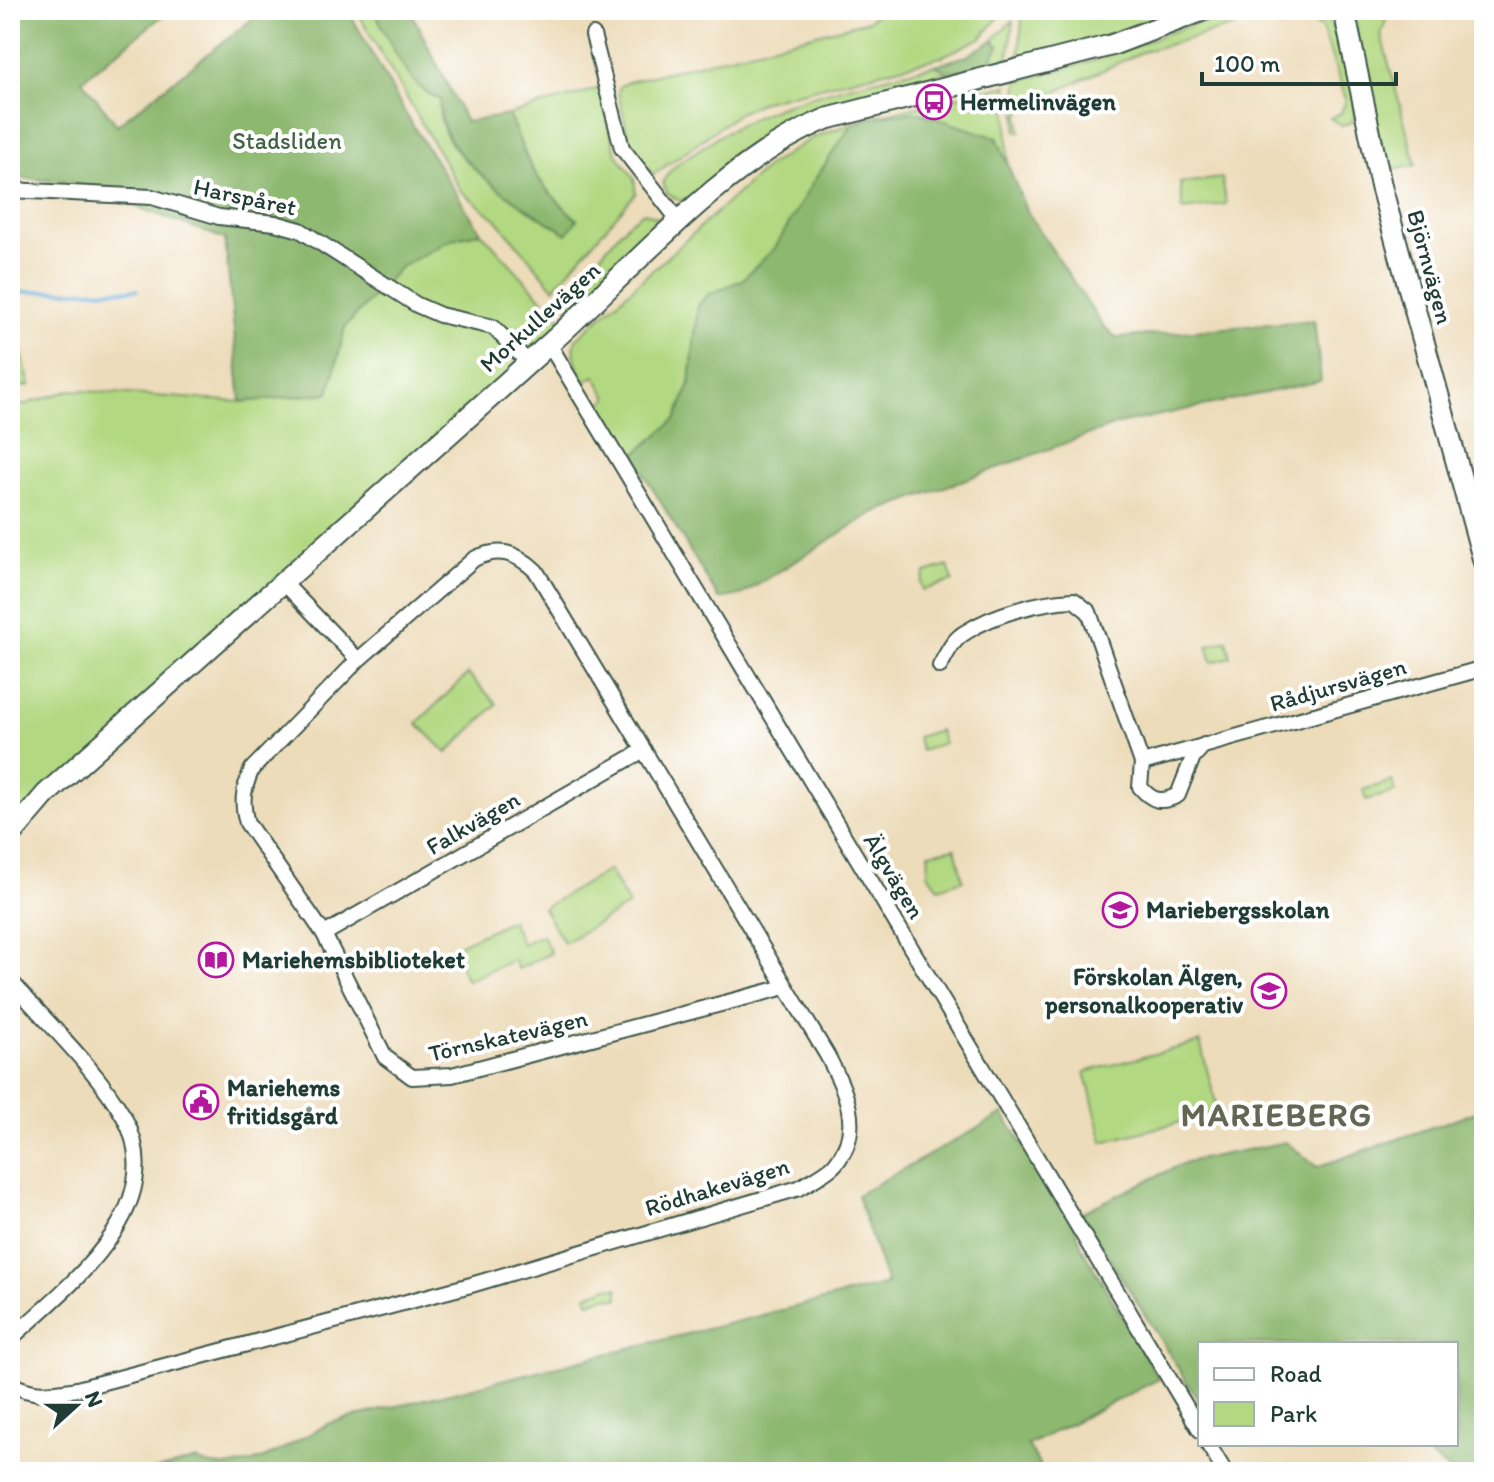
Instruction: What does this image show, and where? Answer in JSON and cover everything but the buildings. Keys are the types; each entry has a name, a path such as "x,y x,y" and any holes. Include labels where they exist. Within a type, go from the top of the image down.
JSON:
{"street":[{"name":"Morkullevägen","path":"10,836 46,794 529,363 680,222 755,158 793,133 826,119 1112,45 1204,10"},
{"name":"Björnvägen","path":"1335,10 1347,31"},
{"name":"Björnvägen","path":"1344,10 1381,186 1484,562"},
{"path":"593,35 622,148 680,222"},
{"name":"Harspåret","path":"10,190 152,197 219,217 275,223 300,230 417,305 440,315 493,327 529,363"},
{"name":"Älgvägen","path":"549,344 1198,1427"},
{"name":"Rödhakevägen","path":"10,1383 24,1392 47,1394 77,1389 471,1285 799,1188 836,1163 852,1128 848,1096 536,571 522,557 489,551 474,559 358,660"},
{"path":"283,582 358,660"},
{"path":"940,666 950,647 964,632 989,621 1074,600 1089,612 1142,763 1140,787 1150,798 1166,801 1184,787 1193,757 1204,745"},
{"name":"Törnskatevägen","path":"358,660 252,769 243,789 242,806 247,823 324,934 385,1057 396,1068 423,1078 452,1075 785,987"},
{"name":"Rådjursvägen","path":"1142,763 1484,668"},
{"name":"Falkvägen","path":"324,934 644,750"},
{"path":"10,980 111,1096 126,1120 136,1163 132,1198 120,1224 86,1264 10,1339"},
{"path":"1209,1446 1225,1472"}],"green space":[{"name":"Stadsliden","path":"10,10 170,10 82,80 117,125 264,10 348,10 408,118 481,232 452,239 400,267 345,327 329,393 241,402 225,239 69,182 10,177"},
{"path":"356,10 374,10 406,68 440,99 442,123 451,143 467,161 510,190 577,219 538,178 508,115 600,88 616,153 634,178 636,193 554,288 496,219 461,191"},
{"path":"374,10 410,10 466,122 508,115 538,178 577,220 567,234 506,195 466,160 451,141 442,121 440,99 428,94 409,74"},
{"path":"894,10 1005,10 981,38 941,57 764,101 739,113 653,175 630,145 618,92 620,86 868,21 875,15"},
{"path":"1176,10 1091,42 1019,62 1022,16 1027,11"},
{"path":"1231,10 1292,10 1142,52 1025,106 1019,115 1020,132 1016,132 1018,81 1095,60"},
{"path":"1296,10 1323,10 1329,20 1352,82 1355,111 1352,122 1341,126 1330,118 1341,113 1346,100 1322,28"},
{"path":"1356,10 1389,10 1381,35 1416,165 1388,171 1361,71"},
{"path":"1013,20 1008,64 987,66 999,46 993,40"},
{"path":"993,40 999,46 987,66 948,72 935,65 967,56"},
{"path":"935,65 948,72 905,81 797,122 693,197 680,201 667,193 663,183 678,164 755,117 812,96"},
{"path":"1007,85 1008,164 997,137 876,116"},
{"path":"917,112 997,138 1026,210 1102,325 1117,338 1314,320 1321,381 1118,424 873,513 741,595 719,599 633,456 676,419 690,384 698,306 707,295 742,280 775,248 811,185 853,123 876,116"},
{"path":"853,123 811,185 776,248 742,280 707,295 698,306 690,384 676,420 633,456 600,405 608,398 595,376 585,382 575,356 576,339 768,166 812,138"},
{"path":"1222,178 1226,204 1183,210 1180,183"},
{"path":"644,212 661,219 660,233 574,312 562,300 628,223"},
{"path":"481,232 568,327 10,836 10,409 71,390 241,402 329,393 345,327 400,267 452,239"},
{"path":"10,307 30,385 10,390"},
{"path":"948,566 953,581 923,590 921,583 925,573"},
{"path":"1227,640 1231,657 1212,662 1207,646"},
{"path":"468,674 497,704 447,753 417,723"},
{"path":"939,730 944,743 921,751 917,737"},
{"path":"1392,781 1395,792 1366,800 1363,790"},
{"path":"955,848 963,880 939,888 928,874 929,853"},
{"path":"609,870 629,905 564,943 543,908"},
{"path":"511,920 522,944 542,935 551,953 518,969 513,960 467,981 452,948"},
{"path":"1200,1042 1218,1112 1103,1142 1085,1072"},
{"path":"1484,1109 1484,1472 1451,1472 1418,1446 1458,1446 1458,1342 1198,1342 1198,1400 1081,1213 1186,1162 1286,1142 1317,1167"},
{"path":"1003,1114 1075,1226 1082,1248 1159,1379 1028,1445 1043,1472 147,1472 196,1460 233,1466 250,1463 333,1422 887,1284 857,1195"},
{"path":"608,1287 618,1288 618,1299 604,1297 589,1302 587,1295"}],"waterway":[{"path":"10,292 138,290"}],"place":[{"name":"Hermelinvägen","path":"934,102"},
{"name":"Mariebergsskolan","path":"1120,910"},
{"name":"Mariehemsbiblioteket","path":"216,960"},
{"name":"Förskolan Älgen, personalkooperativ","path":"1269,991"},
{"name":"Mariehems fritidsgård","path":"201,1102"}],"district":[{"name":"MARIEBERG","path":"1277,1115"}]}
